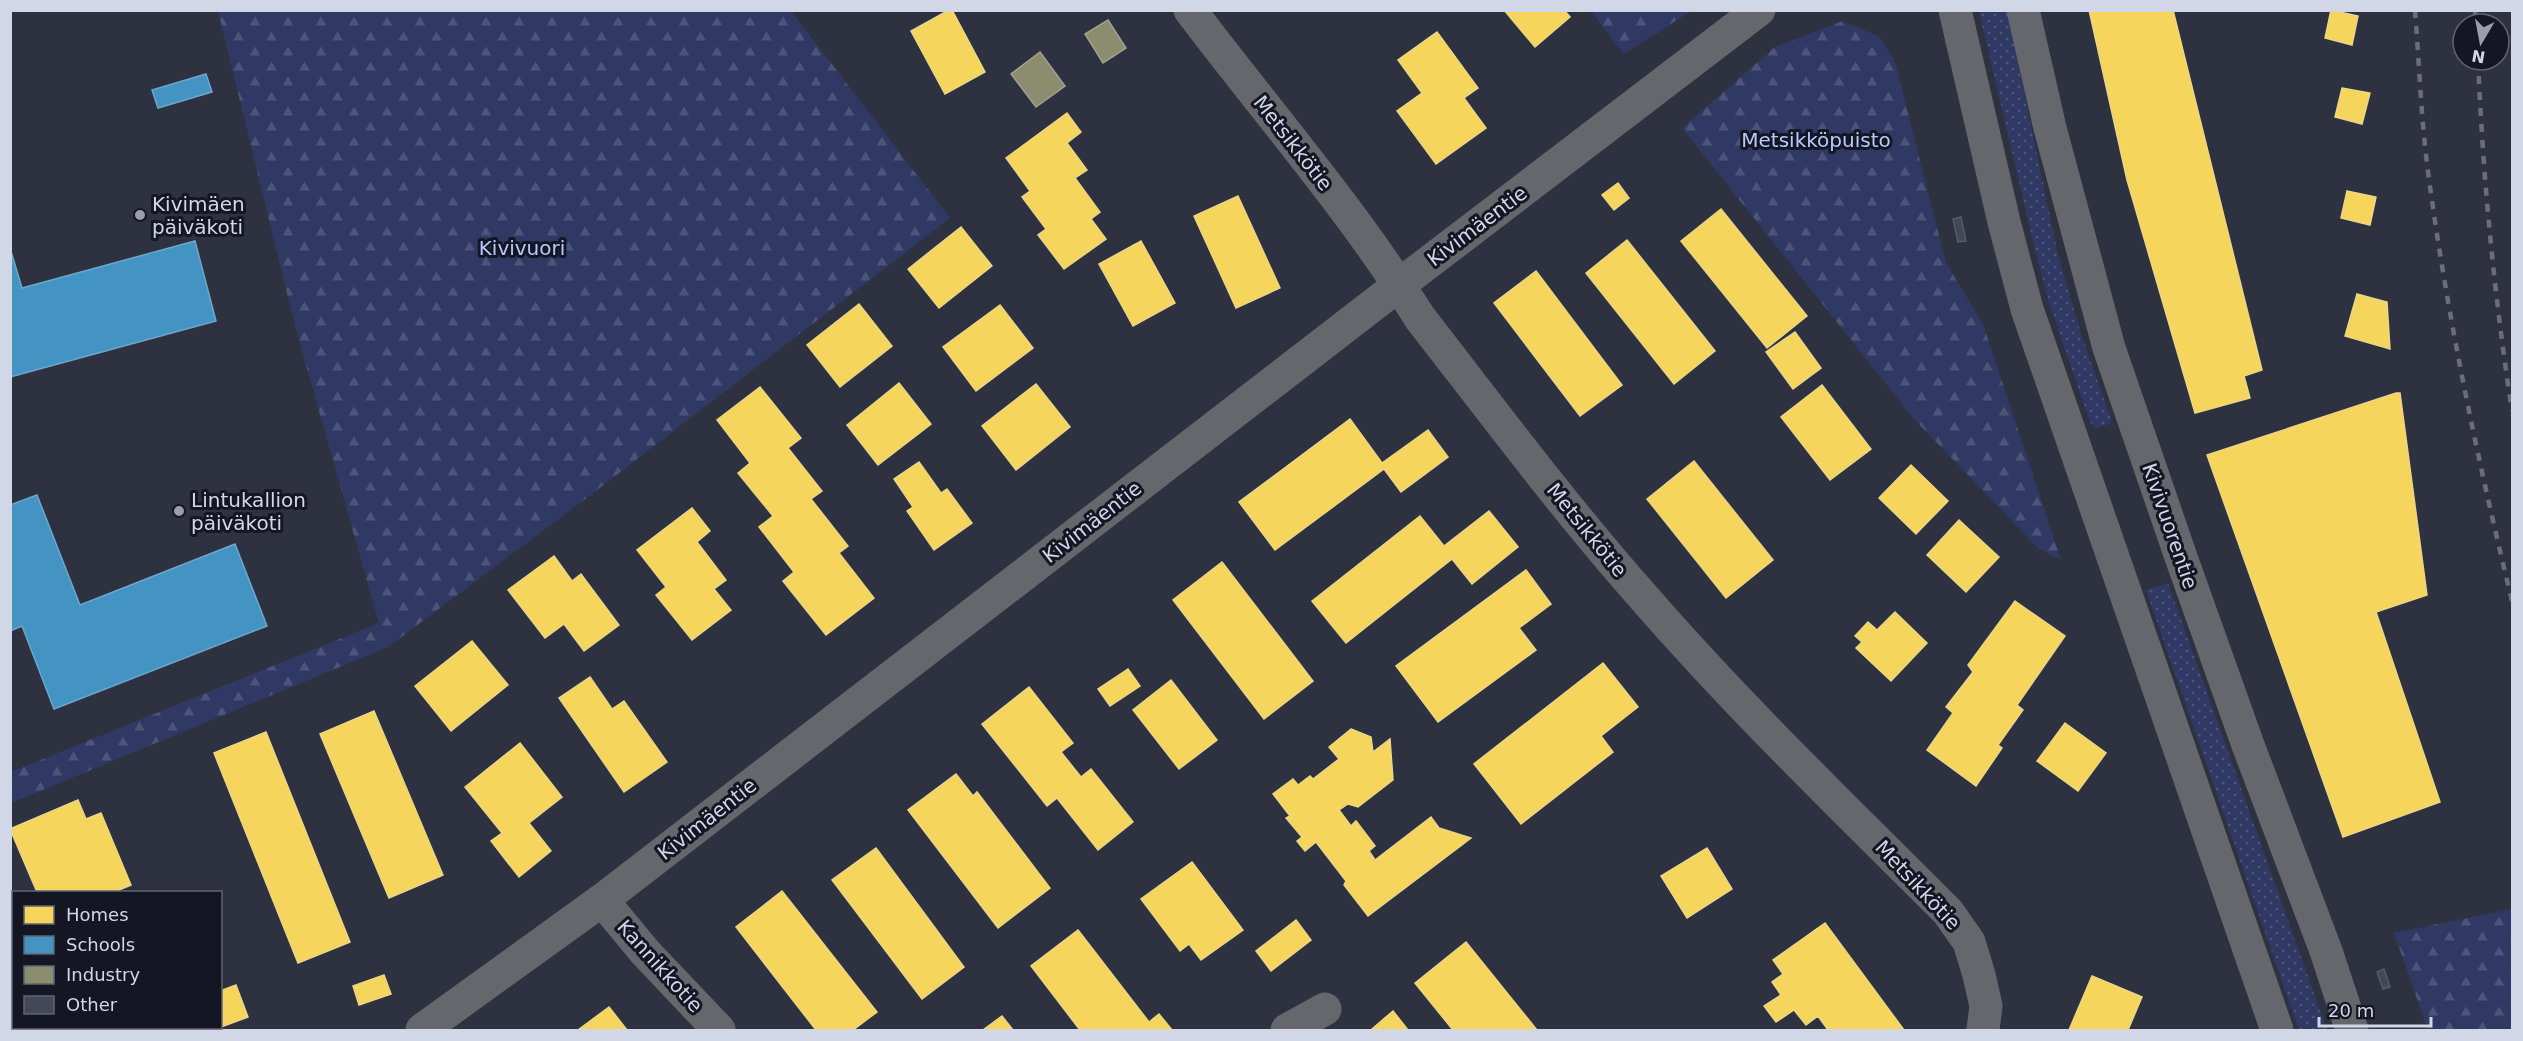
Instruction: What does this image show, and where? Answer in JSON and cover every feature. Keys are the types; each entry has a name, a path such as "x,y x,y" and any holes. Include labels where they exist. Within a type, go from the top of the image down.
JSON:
{"street":[{"name":"Metsikkötie","path":"1190,10 1333,194 1420,318 1523,451 1633,585 1743,708 1948,912 1969,942 1979,975 1986,1006 1983,1030"},
{"name":"Kivimäentie","path":"423,1030 602,900 1399,285 1760,10"},
{"path":"1954,10 2027,309 2277,1030"},
{"name":"Kivivuorentie","path":"2023,10 2050,128 2109,348 2186,571 2248,745 2326,951 2352,1030"},
{"name":"Kannikkotie","path":"602,900 645,952 719,1030"},
{"path":"1287,1030 1325,1009"}],"green space":[{"name":"Kivivuori","path":"218,11 791,11 950,218 584,500 388,647 11,803 11,772 379,623 295,326"},
{"path":"1591,11 1691,11 1624,54"},
{"path":"1979,11 2007,11 2058,255 2082,337 2111,419 2110,424 2096,428 2090,422 2049,302"},
{"name":"Metsikköpuisto","path":"1843,21 1880,37 1895,62 1946,263 1983,324 2061,560 2039,549 1915,420 1682,128 1775,47"},
{"path":"2168,583 2327,1030 2299,1030 2146,590"},
{"path":"2512,909 2512,1030 2428,1030 2394,933"}],"building: Homes":[{"path":"952,10 985,72 945,94 911,31"},
{"path":"1504,10 1564,10 1570,17 1535,47"},
{"path":"2089,10 2173,10 2262,370 2244,376 2250,398 2195,413 2127,180"},
{"path":"2331,10 2358,16 2352,45 2325,38"},
{"path":"1437,32 1478,88 1464,98 1486,128 1436,164 1397,111 1422,93 1398,60"},
{"path":"2342,88 2370,93 2362,124 2335,117"},
{"path":"1067,113 1081,132 1067,143 1087,170 1075,178 1100,212 1091,219 1106,239 1064,269 1038,235 1046,229 1022,197 1030,191 1006,158"},
{"path":"1618,183 1629,198 1614,210 1602,195"},
{"path":"2347,191 2376,197 2370,225 2341,218"},
{"path":"1238,196 1280,288 1236,308 1194,216"},
{"path":"1721,209 1807,316 1767,348 1681,241"},
{"path":"961,227 992,266 939,308 908,269"},
{"path":"1627,240 1715,351 1674,384 1586,273"},
{"path":"1141,241 1175,303 1133,326 1099,264"},
{"path":"1536,271 1622,385 1580,416 1494,303"},
{"path":"2357,294 2387,302 2390,349 2345,336"},
{"path":"859,304 892,346 840,387 807,345"},
{"path":"1000,305 1033,348 976,391 943,347"},
{"path":"1795,332 1821,368 1793,389 1766,352"},
{"path":"899,383 931,424 878,465 847,425"},
{"path":"1036,384 1070,427 1016,470 982,426"},
{"path":"1822,385 1871,449 1830,480 1781,417"},
{"path":"760,387 801,438 788,448 822,491 811,499 848,546 839,553 874,598 826,635 783,581 794,572 759,527 773,516 738,473 750,463 717,420"},
{"path":"2400,393 2427,595 2376,612 2440,802 2343,837 2207,455"},
{"path":"1350,419 1382,463 1428,430 1448,457 1401,492 1384,469 1275,550 1239,502"},
{"path":"1694,461 1773,560 1726,598 1647,499"},
{"path":"919,462 941,493 947,489 972,523 934,550 907,511 913,507 894,479"},
{"path":"1911,465 1948,501 1916,534 1879,498"},
{"path":"692,508 710,531 697,542 726,580 714,589 731,610 692,640 656,595 666,587 637,550"},
{"path":"1489,511 1518,547 1472,584 1452,559 1346,643 1312,601 1420,516 1444,546"},
{"path":"1959,520 1999,557 1966,592 1927,555"},
{"path":"554,556 572,581 581,574 619,625 584,651 564,624 545,638 508,590"},
{"path":"1222,562 1313,681 1264,719 1173,600"},
{"path":"1526,570 1551,604 1519,628 1536,650 1438,722 1396,666"},
{"path":"2015,601 2065,636 2017,705 2023,710 1998,745 2002,748 1976,786 1927,750 1953,713 1946,707 1973,672 1968,665"},
{"path":"1895,612 1927,643 1891,681 1856,648 1862,642 1855,636 1868,622 1877,630"},
{"path":"472,641 508,685 451,731 415,686"},
{"path":"1603,663 1638,707 1601,736 1613,752 1521,824 1474,764"},
{"path":"1128,669 1140,686 1110,706 1098,689"},
{"path":"590,677 612,709 624,701 667,762 624,792 559,698"},
{"path":"1171,680 1217,740 1179,769 1133,710"},
{"path":"1029,687 1073,743 1061,752 1081,777 1091,769 1133,822 1098,850 1057,798 1047,806 982,724"},
{"path":"374,711 443,875 389,898 320,734"},
{"path":"2065,723 2106,753 2078,791 2037,761"},
{"path":"1351,729 1371,737 1373,752 1390,739 1393,780 1358,807 1348,804 1339,810 1351,826 1356,821 1375,846 1369,851 1375,860 1431,817 1439,828 1471,838 1368,916 1344,885 1346,881 1316,842 1305,851 1297,841 1302,837 1286,818 1290,816 1273,794 1293,779 1298,785 1310,776 1313,779 1339,759 1329,747"},
{"path":"266,732 350,942 298,963 214,753"},
{"path":"520,743 562,797 529,823 551,851 519,877 491,841 502,833 465,787"},
{"path":"956,774 973,796 977,792 1050,888 998,928 908,810"},
{"path":"78,800 86,819 101,813 131,885 116,891 37,891 10,829"},
{"path":"876,848 964,967 922,999 832,880"},
{"path":"1707,848 1732,889 1687,918 1661,876"},
{"path":"1192,862 1243,930 1201,960 1189,944 1180,951 1141,899"},
{"path":"782,891 877,1012 853,1030 816,1030 736,927"},
{"path":"1296,920 1311,940 1271,971 1256,951"},
{"path":"1825,923 1904,1030 1828,1030 1818,1016 1806,1025 1794,1010 1776,1022 1764,1006 1781,995 1772,982 1783,974 1773,960"},
{"path":"1078,930 1149,1022 1159,1014 1172,1030 1080,1030 1031,966"},
{"path":"1466,942 1537,1030 1453,1030 1415,983"},
{"path":"384,975 391,994 359,1005 353,986"},
{"path":"2092,976 2142,997 2128,1030 2069,1030"},
{"path":"236,985 248,1017 222,1026 222,990"},
{"path":"609,1007 627,1030 578,1030"},
{"path":"1393,1011 1408,1030 1372,1029"},
{"path":"1002,1016 1013,1030 983,1030"}],"building: Schools":[{"path":"206,74 212,92 158,108 152,90"},
{"path":"195,241 216,321 10,377 10,248 22,288"},
{"path":"37,495 80,605 235,544 267,626 54,709 22,626 10,631 10,505"}],"building: Industry":[{"path":"1108,20 1126,48 1103,63 1085,34"},
{"path":"1040,52 1065,86 1036,107 1011,74"}],"building: Other":[{"path":"1961,217 1966,241 1958,242 1953,219"},
{"path":"2384,969 2390,987 2383,989 2377,972"}],"railway":[{"path":"2415,10 2425,145 2443,274 2475,438 2512,601"},
{"path":"2479,72 2490,236 2512,411"}],"place":[{"name":"Kivimäen päiväkoti","path":"140,215"},
{"name":"Lintukallion päiväkoti","path":"179,511"}]}
